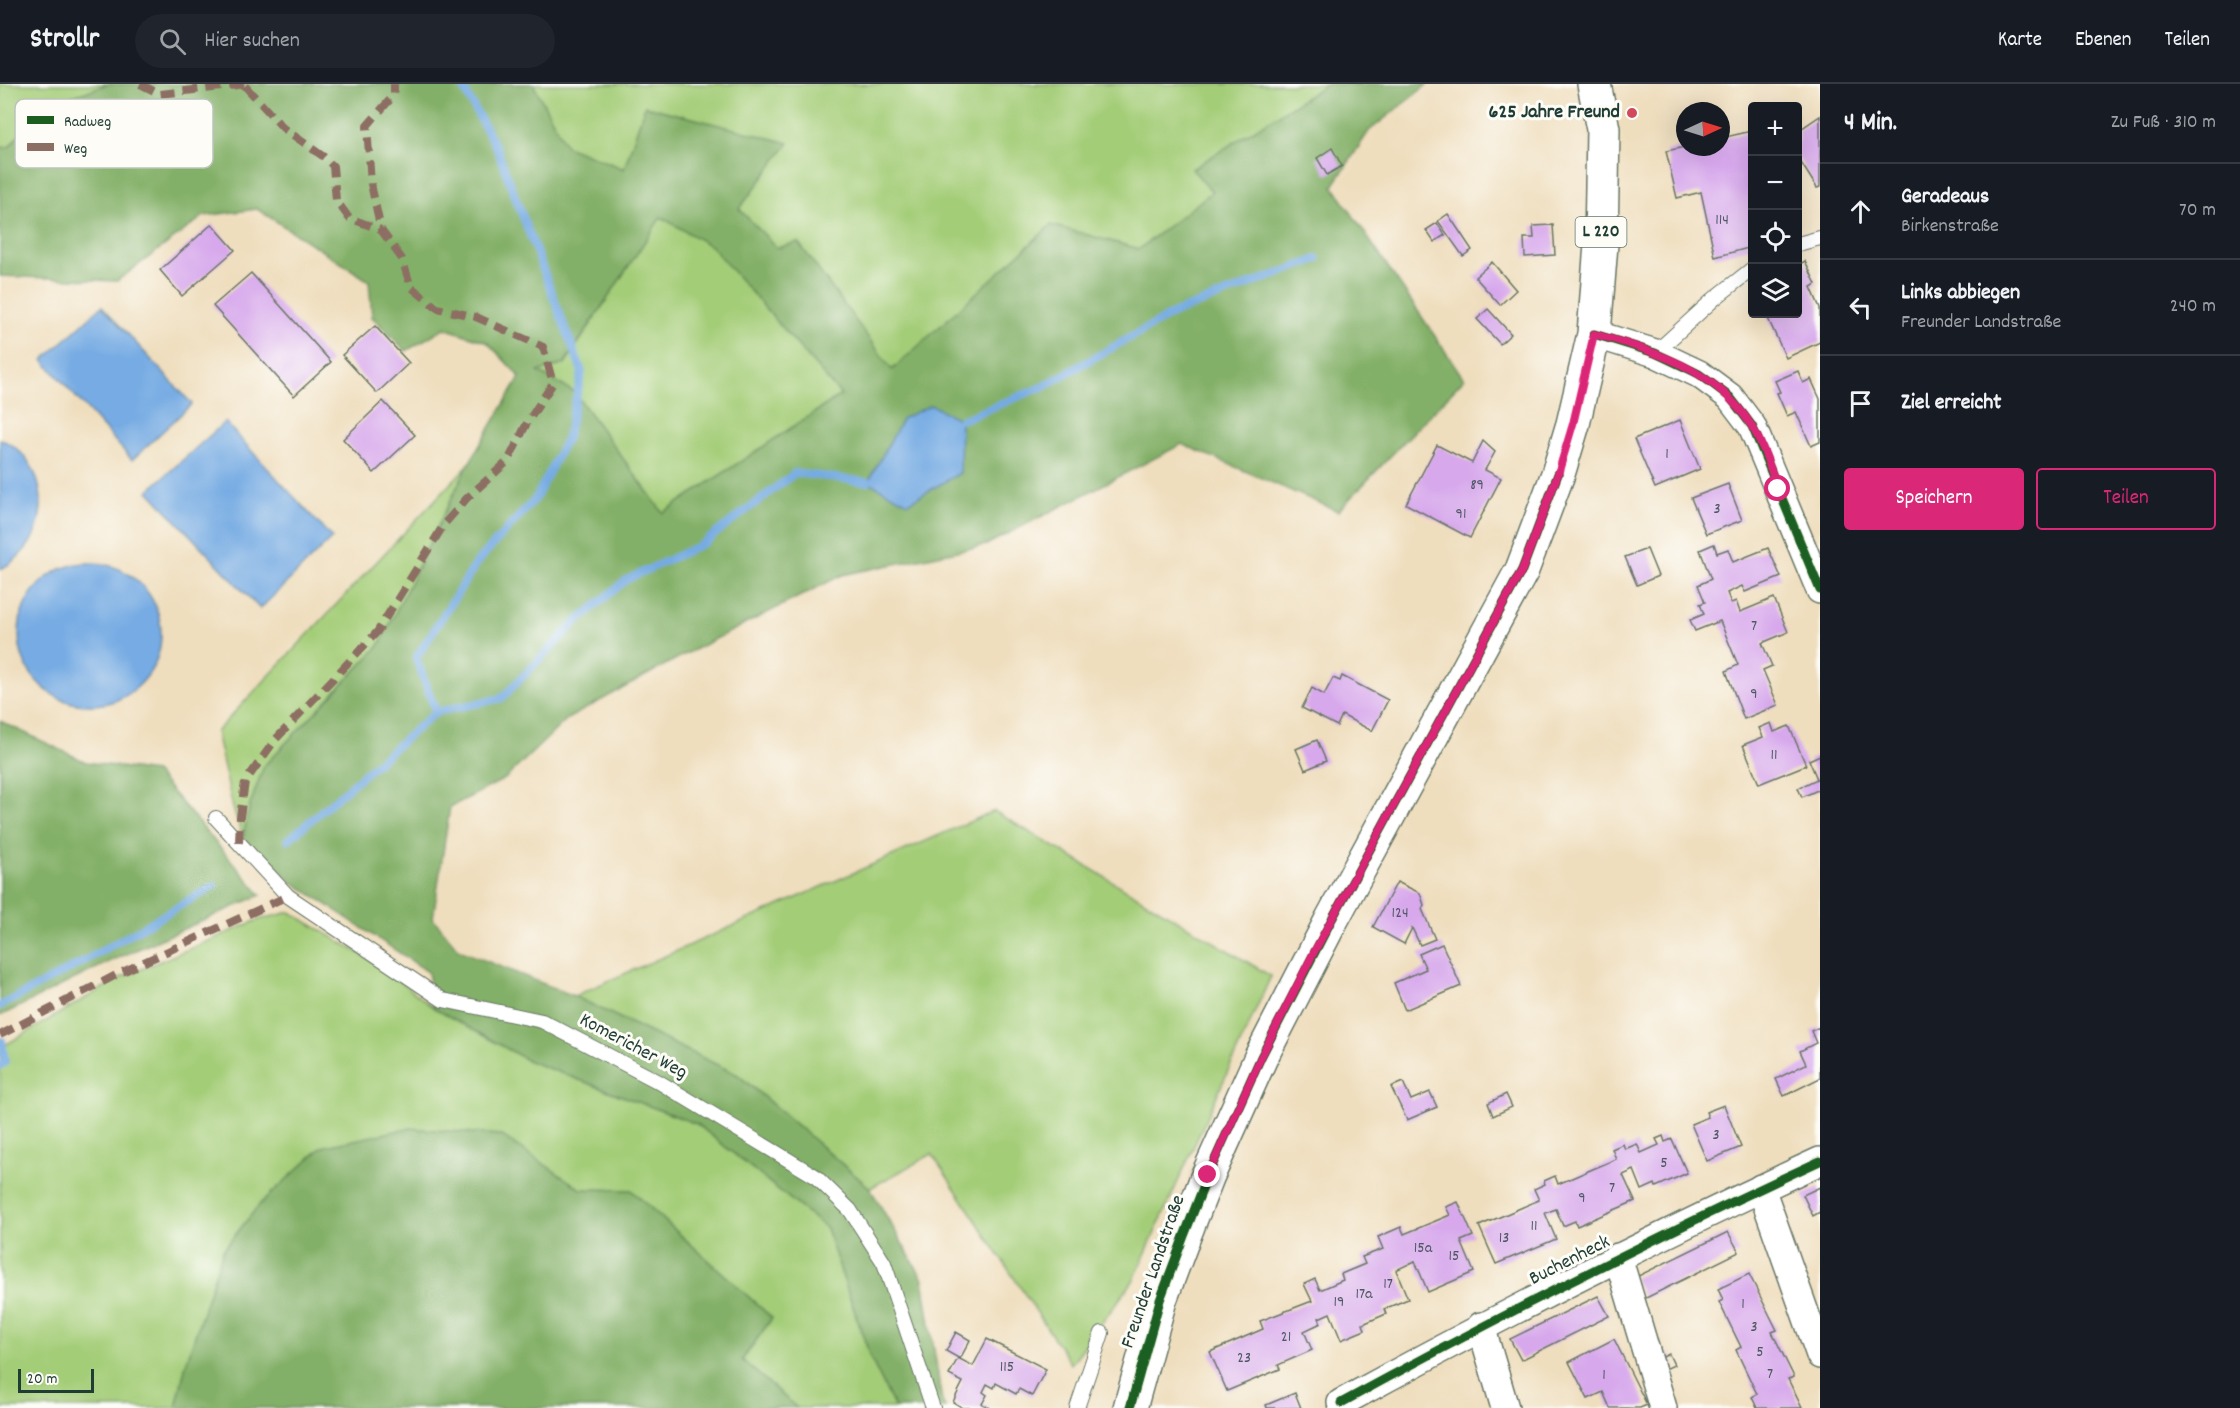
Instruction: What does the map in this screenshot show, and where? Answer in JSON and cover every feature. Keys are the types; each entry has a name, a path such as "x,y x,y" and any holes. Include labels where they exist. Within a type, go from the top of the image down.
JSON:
{"main road":[{"name":"Freunder Landstraße","path":"1130,1408 1161,1300 1184,1236 1208,1175 1261,1057 1324,934 1522,570 1558,474 1573,424 1594,334 1601,244 1603,129 1594,84"}],"street":[{"path":"1594,334 1655,352 1699,374 1730,397 1752,426 1820,590"},
{"name":"Buchenheck","path":"1341,1403 1481,1326 1618,1257 1820,1161"},
{"path":"1761,1188 1820,1355"},
{"path":"1618,1257 1663,1408"},
{"path":"1481,1326 1505,1408"}],"lane":[{"path":"1802,243 1820,238"},
{"path":"1655,352 1748,272"},
{"name":"Komericher Weg","path":"216,818 288,897 443,1000 542,1021 660,1082 816,1176 850,1210 884,1263 933,1408"},
{"name":"Freunder Landstraße","path":"1077,1408 1102,1334"}],"green space":[{"path":"0,84 108,84 66,99 15,99 15,140 9,147 0,148"},
{"path":"108,84 533,84 566,146 624,169 645,106 789,143 739,209 777,248 798,242 892,370 1051,225 1139,249 1212,192 1192,169 1327,84 1428,84 1369,131 1333,186 1464,379 1338,511 1182,444 986,545 842,575 676,659 567,719 505,779 450,807 433,918 459,950 574,996 738,1075 870,1188 923,1279 942,1401 946,1408 895,1408 871,1359 826,1228 697,1124 529,1061 434,1008 428,972 291,881 243,837 250,805 264,766 379,646 468,465 520,377 487,342 444,328 406,351 372,317 369,281 257,209 204,216 117,281 0,276 0,148 9,147 15,140 15,168 213,168 213,99 66,99","holes":["661,217 711,246 841,395 663,513 574,392 538,372 564,364"]},
{"path":"533,84 1327,84 1193,169 1212,192 1139,249 1051,225 892,371 798,242 777,248 739,209 788,143 645,106 624,169 566,146"},
{"path":"661,216 711,246 841,395 663,513 574,392 538,372 565,364"},
{"path":"468,465 379,646 264,766 250,805 243,837 233,808 216,732"},
{"path":"0,721 86,762 155,772 261,895 111,961 0,1016"},
{"path":"994,811 1271,976 1133,1281 1071,1364 932,1154 870,1188 738,1075 574,996"},
{"path":"290,912 378,964 434,1008 529,1061 697,1124 826,1228 871,1359 895,1408 797,1408 742,1360 772,1318 631,1190 581,1189 551,1171 322,1147 260,1204 223,1250 186,1364 176,1408 0,1408 0,1048 120,978 258,920"},
{"path":"410,1128 501,1135 581,1189 631,1190 772,1318 742,1360 797,1408 176,1408 186,1364 223,1250 260,1204 322,1147"}],"water":[{"path":"102,306 192,404 132,460 43,360"},
{"path":"931,405 961,420 960,473 908,503 868,482 903,418"},
{"path":"225,422 332,538 260,609 148,491"},
{"path":"0,439 16,448 28,461 36,476 41,509 30,542 19,556 0,569"},
{"path":"90,563 117,568 140,584 156,607 161,634 156,661 140,684 117,700 90,705 63,700 40,684 24,661 19,634 24,607 40,584 63,568"}],"building":[{"path":"1820,116 1820,187 1817,188 1802,164 1802,128"},
{"path":"1748,132 1748,248 1715,257 1701,192 1677,198 1666,151 1676,149 1676,156 1730,156 1730,136"},
{"path":"1332,148 1342,166 1327,175 1317,158"},
{"path":"1448,214 1472,250 1463,256 1438,221"},
{"path":"1437,223 1445,235 1434,242 1426,230"},
{"path":"212,224 235,250 182,296 160,270"},
{"path":"1553,225 1555,255 1525,257 1524,238 1534,238 1533,226"},
{"path":"1805,261 1816,284 1811,287 1820,308 1820,342 1786,358 1768,318 1802,318 1802,263"},
{"path":"1492,262 1516,290 1500,305 1475,277"},
{"path":"251,273 331,362 294,396 213,306"},
{"path":"1488,309 1511,334 1500,344 1477,319"},
{"path":"375,326 409,363 377,393 342,355"},
{"path":"1798,371 1803,383 1811,379 1820,399 1820,442 1811,446 1796,412 1787,416 1777,393 1780,392 1775,381"},
{"path":"383,401 415,435 374,473 343,439"},
{"path":"1680,420 1700,469 1655,488 1634,439"},
{"path":"1483,441 1495,452 1485,470 1501,478 1470,538 1406,504 1437,445 1472,463"},
{"path":"1728,484 1742,520 1706,534 1691,498"},
{"path":"1714,544 1717,553 1728,549 1733,562 1768,548 1781,577 1745,592 1742,586 1727,593 1731,603 1736,601 1740,612 1774,598 1788,632 1762,643 1772,666 1763,670 1778,705 1744,719 1726,671 1738,665 1720,621 1695,631 1690,620 1704,614 1700,604 1705,602 1698,585 1711,579 1700,550"},
{"path":"1647,549 1658,576 1637,585 1625,557"},
{"path":"1342,676 1388,700 1372,731 1342,715 1337,726 1302,708 1312,688 1324,695 1333,678 1340,681"},
{"path":"1771,723 1774,732 1789,726 1806,765 1759,784 1743,745 1763,737 1759,728"},
{"path":"1317,740 1326,761 1305,770 1296,749"},
{"path":"1820,755 1820,789 1802,797 1798,788 1817,779 1809,760"},
{"path":"1397,882 1420,893 1424,905 1422,909 1435,939 1420,945 1412,928 1404,944 1373,927"},
{"path":"1442,944 1461,986 1405,1010 1394,983 1426,969 1419,954"},
{"path":"1820,1027 1820,1078 1784,1096 1776,1079 1806,1064 1800,1051 1816,1043 1811,1031"},
{"path":"1403,1082 1411,1100 1430,1092 1437,1107 1407,1120 1391,1087"},
{"path":"1506,1094 1512,1107 1493,1116 1488,1103"},
{"path":"1724,1105 1741,1147 1707,1161 1691,1124 1708,1117 1706,1112"},
{"path":"1663,1136 1665,1142 1672,1139 1687,1173 1656,1187 1655,1184 1642,1190 1634,1170 1623,1175 1635,1201 1577,1226 1575,1221 1563,1226 1556,1209 1545,1213 1556,1239 1496,1264 1479,1226 1539,1200 1534,1189 1545,1184 1544,1181 1555,1176 1558,1184 1616,1159 1612,1149 1623,1144 1625,1149 1637,1144 1641,1153 1659,1145 1656,1139"},
{"path":"1820,1187 1820,1212 1813,1216 1803,1195"},
{"path":"1458,1202 1473,1236 1461,1241 1474,1272 1428,1292 1415,1261 1396,1270 1408,1299 1384,1309 1386,1314 1363,1324 1365,1330 1341,1340 1330,1313 1319,1318 1321,1323 1304,1331 1312,1350 1278,1365 1280,1369 1227,1391 1210,1352 1263,1329 1260,1321 1312,1301 1304,1284 1315,1279 1320,1290 1343,1280 1341,1274 1365,1264 1362,1257 1383,1249 1378,1237 1401,1227 1404,1234 1450,1215 1446,1207"},
{"path":"1728,1232 1739,1252 1644,1299 1634,1278"},
{"path":"1749,1274 1777,1330 1772,1332 1794,1377 1788,1379 1802,1408 1757,1408 1752,1397 1757,1394 1736,1350 1741,1347 1719,1302 1723,1300 1718,1289"},
{"path":"1598,1296 1609,1316 1521,1360 1510,1339"},
{"path":"956,1332 970,1340 960,1359 946,1351"},
{"path":"987,1339 1046,1369 1032,1396 1019,1389 1016,1394 996,1383 994,1388 987,1384 983,1392 987,1395 982,1404 990,1408 963,1408 953,1402 963,1382 949,1375 958,1358 973,1366"},
{"path":"1614,1339 1647,1405 1640,1408 1610,1408 1603,1392 1588,1399 1569,1362"},
{"path":"1669,1354 1674,1365 1661,1371 1656,1360"},
{"path":"1295,1393 1301,1408 1267,1408 1266,1405"}],"waterway":[{"path":"436,712 416,658 478,561 536,498 567,437 582,372 497,149 461,84"},
{"path":"961,420 1042,387 1174,313 1317,259"},
{"path":"288,840 436,712 502,698 574,624 626,580 702,544 795,473 868,482"},
{"path":"0,1006 79,964 214,886"},
{"path":"0,1066 5,1062 2,1041"}],"marked path":[{"path":"140,84 160,94 247,84"},
{"path":"239,843 245,782 275,740 377,632 445,523 467,498 508,461 527,423 553,383 543,347 476,317 437,308 411,287 402,259 381,230 371,184 367,126 394,95 394,84"},
{"path":"245,86 283,128 333,166 336,200 349,218 381,230"},
{"path":"0,1035 118,974 288,896"}],"cycle path":[{"path":"1594,334 1655,353 1699,374 1730,397 1752,426 1820,590"},
{"path":"1130,1408 1160,1300 1208,1175 1261,1057 1332,919 1522,570 1558,474"},
{"path":"1341,1403 1578,1278 1820,1161"}],"place":[{"name":"625 Jahre Freund","path":"1632,113"}],"route":[{"path":"1208,1175 1261,1057 1315,950 1522,570 1558,474 1573,424 1594,334 1655,352 1699,374 1730,397 1752,426 1778,489"}]}
